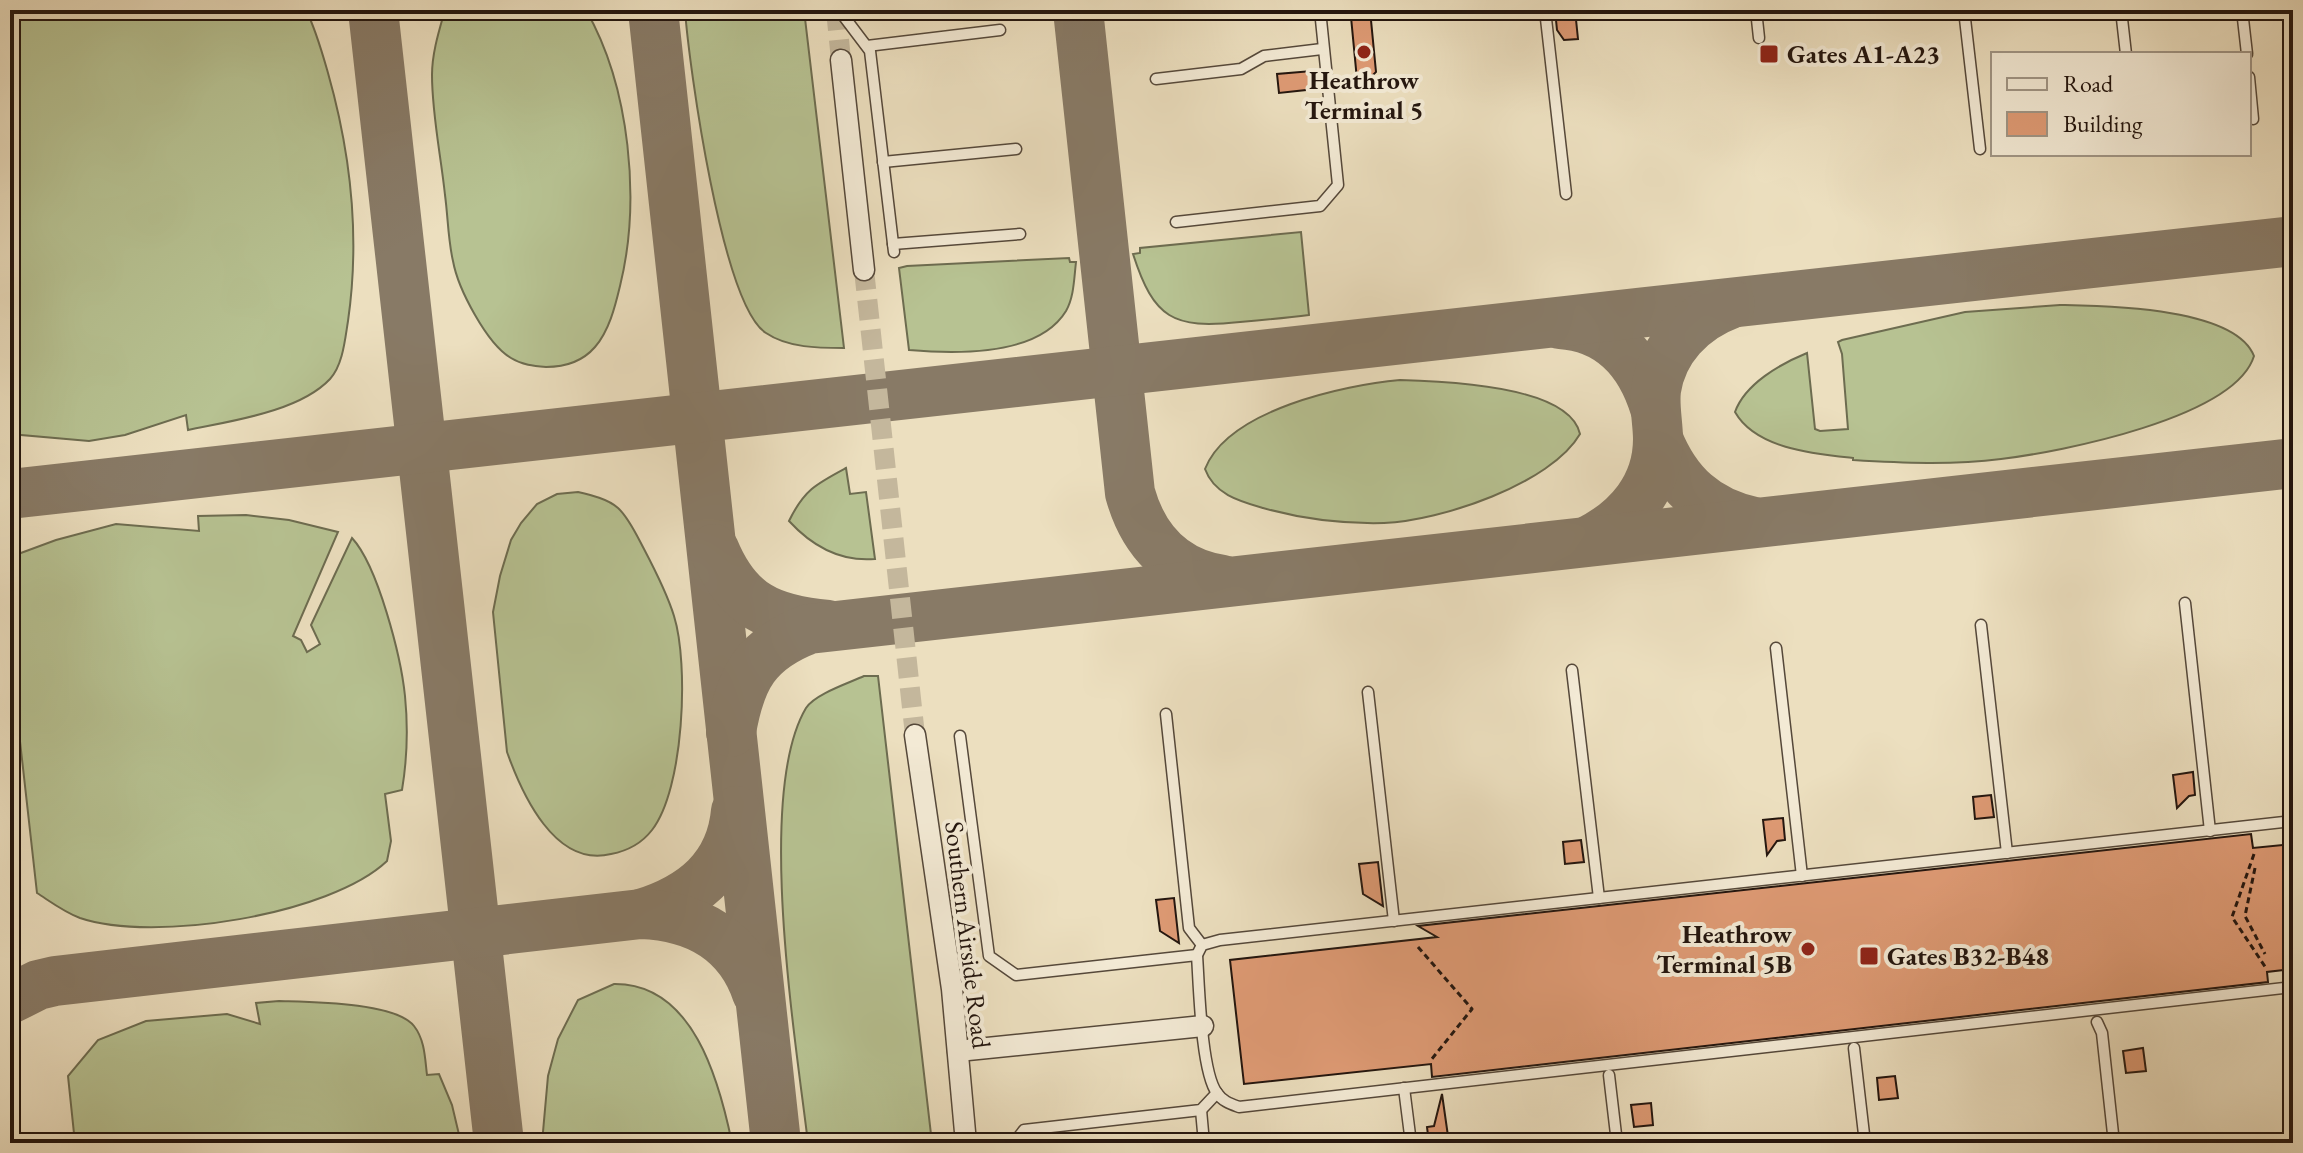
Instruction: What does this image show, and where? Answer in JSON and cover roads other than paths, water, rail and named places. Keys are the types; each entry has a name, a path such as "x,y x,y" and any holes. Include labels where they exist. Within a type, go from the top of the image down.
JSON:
{"street":[{"path":"841,60 864,270"},
{"name":"Southern Airside Road","path":"915,735 952,989 966,1143"},
{"path":"958,1051 1203,1026"}],"lane":[{"path":"839,10 867,46 872,61 893,248 1020,234"},
{"path":"1176,222 1320,206 1338,185 1320,10"},
{"path":"1545,10 1566,194"},
{"path":"1756,10 1759,38"},
{"path":"1964,10 1980,149"},
{"path":"2121,10 2126,52"},
{"path":"2242,10 2247,52"},
{"path":"867,46 1000,30"},
{"path":"1156,79 1241,69 1264,56 1322,49"},
{"path":"2251,98 2253,119"},
{"path":"883,162 1016,149"},
{"path":"2185,603 2210,831"},
{"path":"1981,625 2007,853"},
{"path":"1776,648 1802,876"},
{"path":"1572,670 1599,898"},
{"path":"1368,692 1394,921"},
{"path":"1166,714 1189,928 1200,950 1203,1026 1209,1075 1217,1093 1239,1107 2293,987"},
{"path":"960,736 989,956 1016,975 1200,950 1220,940 2293,821"},
{"path":"2097,1022 2102,1033 2114,1143"},
{"path":"1854,1048 1865,1143"},
{"path":"1609,1075 1617,1143"},
{"path":"1404,1088 1411,1143"},
{"path":"1014,1143 1024,1130 1201,1110 1217,1093"},
{"path":"1201,1110 1204,1143"}],"tunnel":[{"path":"836,10 841,60"},
{"path":"864,270 915,735"}],"place":[{"name":"Heathrow Terminal 5","path":"1364,52"},
{"name":"Gates A1-A23","path":"1769,54"},
{"name":"Heathrow Terminal 5B","path":"1808,949"},
{"name":"Gates B32-B48","path":"1869,956"}]}
